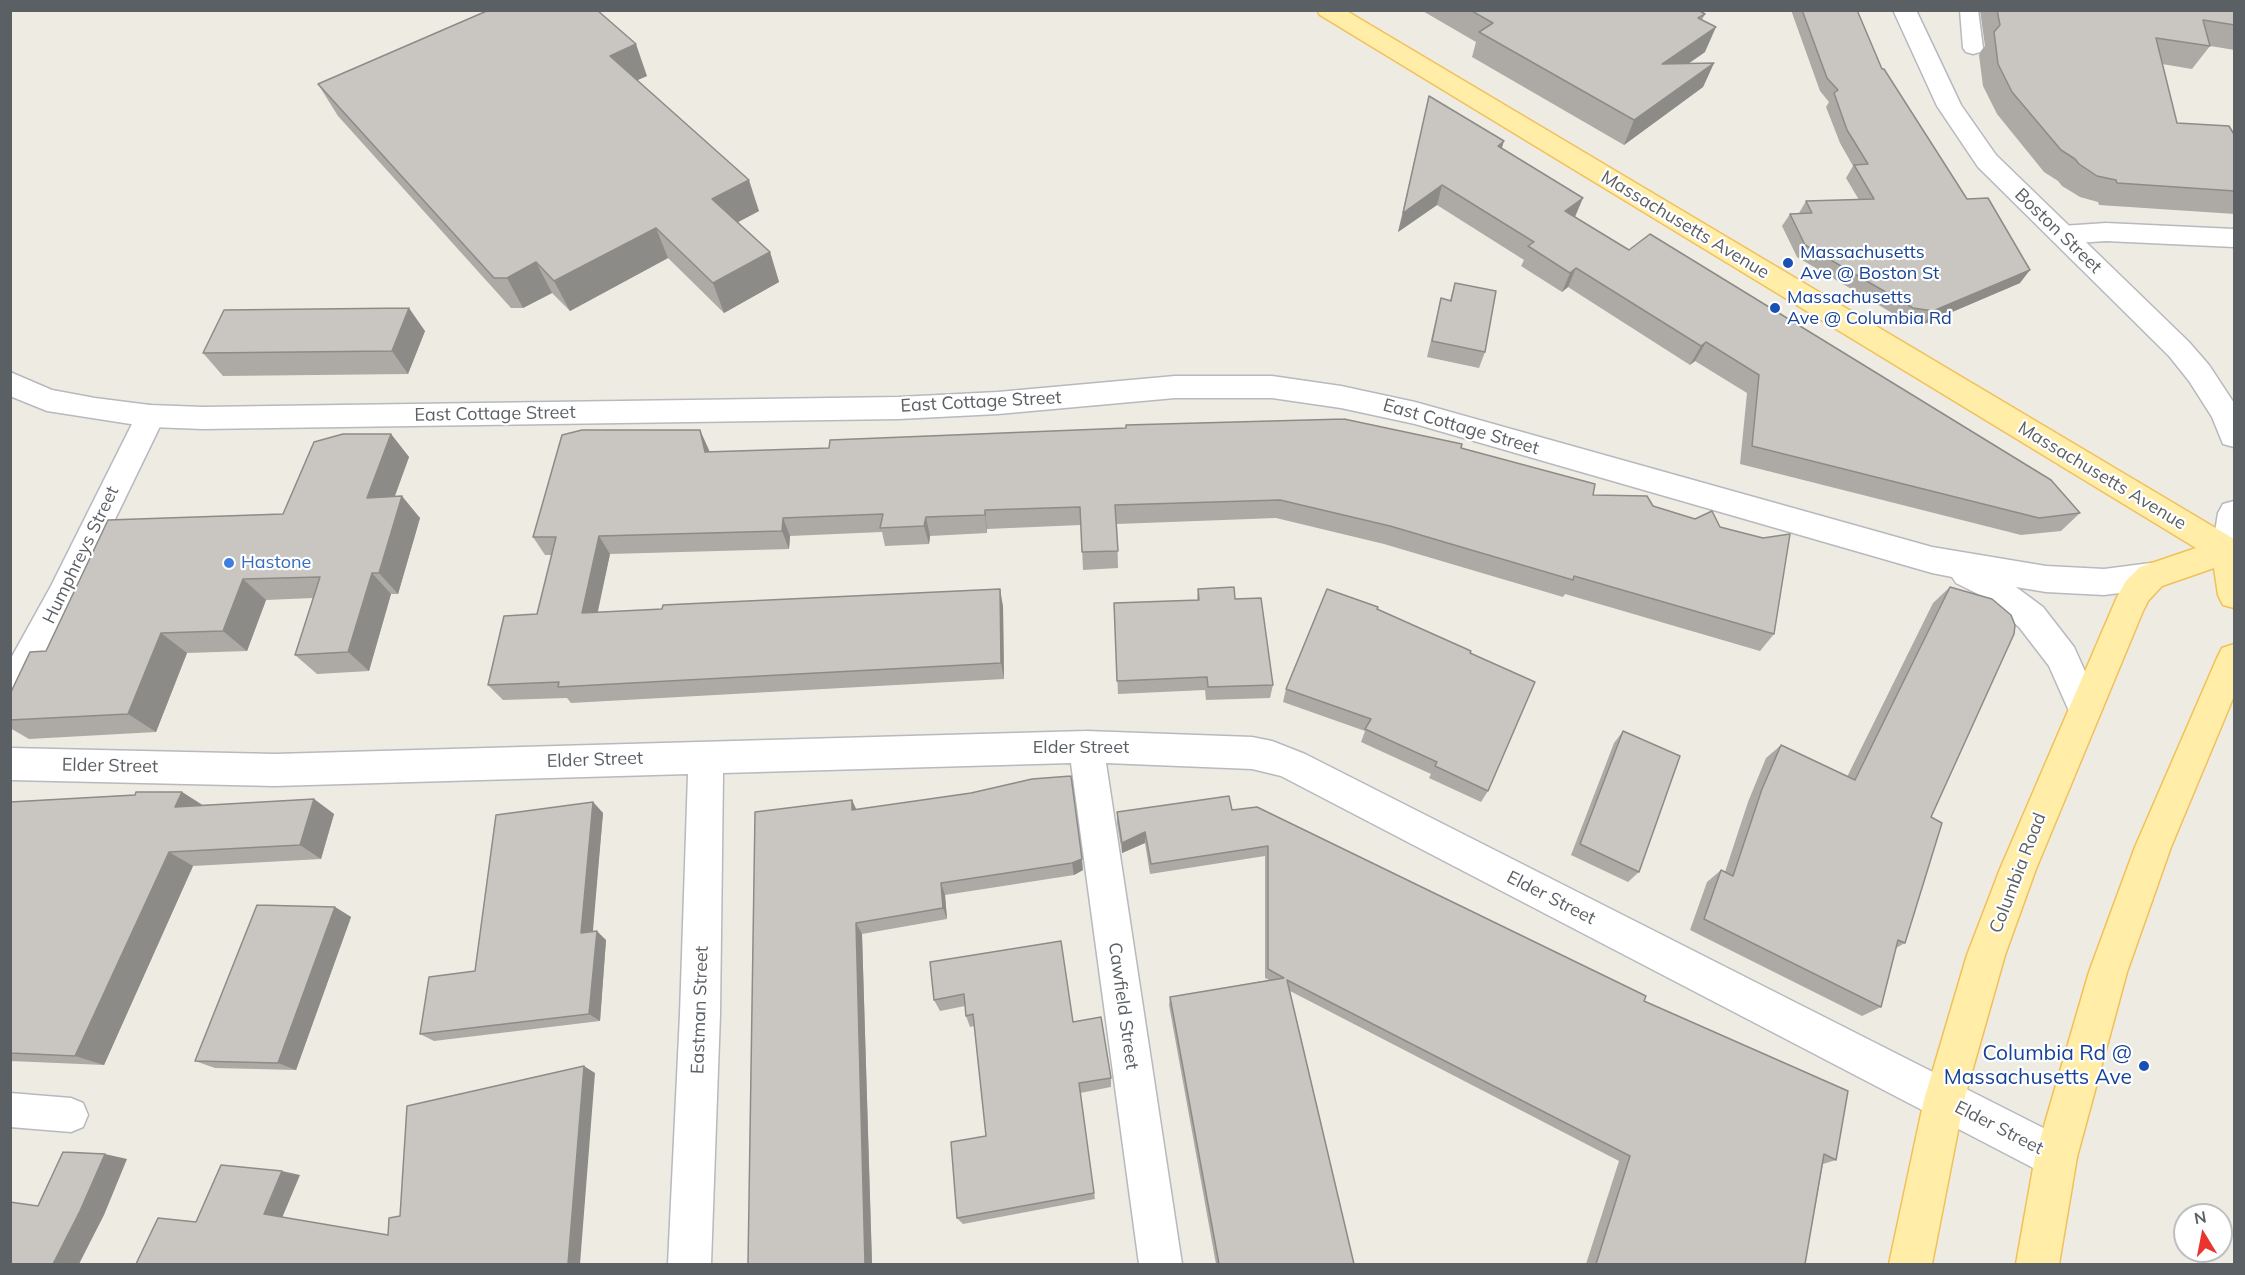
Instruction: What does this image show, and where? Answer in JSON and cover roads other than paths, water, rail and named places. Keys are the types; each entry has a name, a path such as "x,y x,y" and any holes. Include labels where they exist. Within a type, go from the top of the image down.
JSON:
{"main road":[{"name":"Massachusetts Avenue","path":"1328,10 2232,553"},
{"path":"2151,576 2232,553 2235,595"},
{"name":"Columbia Road","path":"1911,1264 1944,1100 1966,1020 1998,923 2018,869 2128,607 2151,576"},
{"path":"2037,1264 2056,1157 2108,972 2153,847 2235,658"}],"street":[{"name":"Boston Street","path":"1904,10 1949,106 1966,134 1987,161 2179,349 2199,373 2226,414 2235,436"},
{"path":"2062,236 2106,232 2235,238"},
{"name":"East Cottage Street","path":"10,383 47,400 150,416 240,417 899,408 998,403 1175,387 1272,387 1341,397 1415,413 1932,560 2046,579 2104,582 2151,576"},
{"name":"Humphreys Street","path":"10,693 62,596 150,416"},
{"path":"2232,553 2235,513"},
{"name":"East Cottage Street","path":"1932,560 1989,585 2031,616 2062,657 2085,709"},
{"name":"Elder Street","path":"10,764 275,770 1086,747 1252,753 1293,765 2056,1157"},
{"name":"Cawfield Street","path":"1086,747 1160,1264"},
{"name":"Eastman Street","path":"689,1264 700,1014 706,756"}],"lane":[{"path":"1969,10 1974,48"},
{"path":"10,1110 71,1115"}],"place":[{"name":"Massachusetts Ave @ Boston St","path":"1788,263"},
{"name":"Massachusetts Ave @ Columbia Rd","path":"1775,308"},
{"name":"Hastone","path":"229,563"},
{"name":"Columbia Rd @ Massachusetts Ave","path":"2144,1066"}]}
